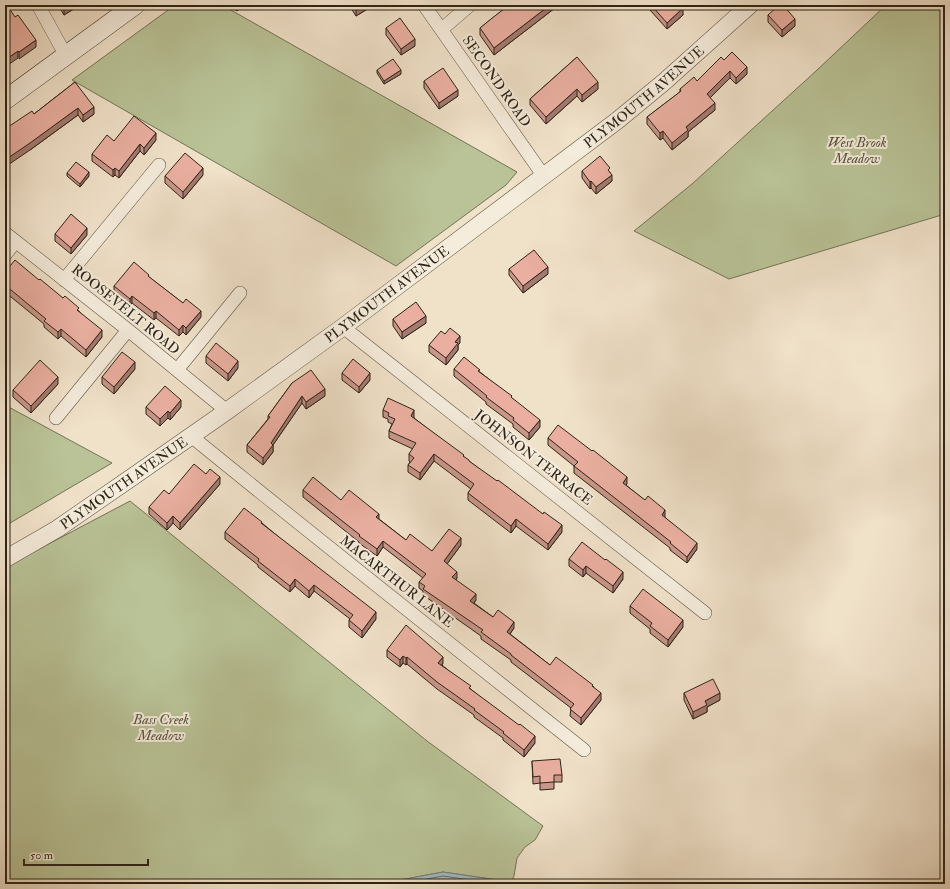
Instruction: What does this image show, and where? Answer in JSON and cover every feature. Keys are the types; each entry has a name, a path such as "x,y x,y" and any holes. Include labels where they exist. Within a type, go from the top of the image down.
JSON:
{"main road":[{"path":"5,100 135,5"}],"street":[{"path":"38,5 66,56"},
{"name":"SECOND ROAD","path":"424,5 543,175"},
{"path":"442,29 470,5"},
{"name":"PLYMOUTH AVENUE","path":"5,559 57,529 227,411 343,327 618,120 664,82 750,5"},
{"path":"64,280 159,165"},
{"name":"ROOSEVELT ROAD","path":"5,233 128,330 227,411"},
{"path":"5,255 15,242"},
{"path":"177,370 240,293"},
{"name":"JOHNSON TERRACE","path":"343,327 705,613"},
{"path":"56,418 128,330"},
{"name":"MACARTHUR LANE","path":"191,436 286,514 584,750"}],"green space":[{"path":"175,5 222,5 517,172 506,185 396,266 72,80"},
{"name":"West Brook Meadow","path":"886,5 945,5 945,214 729,279 634,231 692,184"},
{"path":"5,405 112,463 5,526"},
{"name":"Bass Creek Meadow","path":"130,501 427,741 543,826 535,840 525,847 517,858 514,876 511,882 443,872 379,884 5,884 5,567"}],"water":[{"path":"443,872 511,882 519,884 379,884"}],"building":[{"path":"5,5 7,5 15,17 18,15 36,40 5,60"},
{"path":"62,5 69,5 64,8"},
{"path":"353,5 363,5 356,10"},
{"path":"509,5 550,5 494,48 480,28"},
{"path":"651,5 680,5 683,8 667,23"},
{"path":"779,5 783,5 795,19 782,30 768,15"},
{"path":"400,18 415,39 401,49 386,28"},
{"path":"732,52 747,67 736,78 730,71 707,94 715,103 686,127 688,130 672,143 663,131 660,133 647,117 681,91 680,89 694,77 697,81 721,57 724,60"},
{"path":"577,57 598,82 582,95 577,89 546,117 530,99"},
{"path":"393,59 401,70 384,81 377,70"},
{"path":"443,68 458,90 439,103 424,81"},
{"path":"75,82 94,107 83,115 78,108 5,160 5,129 32,111 34,114"},
{"path":"134,116 156,133 144,148 140,144 119,171 115,168 113,170 92,154 107,135 114,141"},
{"path":"185,153 203,168 183,192 165,176"},
{"path":"600,156 610,168 608,170 612,175 596,187 591,181 590,182 582,171"},
{"path":"76,162 89,172 80,184 67,173"},
{"path":"71,214 87,228 71,248 55,234"},
{"path":"534,250 548,267 523,286 509,269"},
{"path":"15,260 63,298 65,296 79,308 77,310 102,330 86,350 61,329 58,332 44,321 46,319 5,285 5,272"},
{"path":"134,262 149,275 148,276 183,303 186,299 201,311 186,328 183,325 179,330 156,311 154,313 132,296 130,299 114,286"},
{"path":"416,302 426,316 402,332 393,319"},
{"path":"450,328 460,336 455,342 458,343 446,358 429,345 441,331 445,334"},
{"path":"216,343 238,361 228,374 206,356"},
{"path":"122,352 135,362 114,387 102,377"},
{"path":"464,357 480,370 478,371 512,396 511,397 540,420 529,433 513,420 514,418 486,397 487,396 454,369"},
{"path":"353,359 370,373 359,387 342,373"},
{"path":"40,360 58,377 31,406 13,390"},
{"path":"311,370 325,389 306,402 302,396 271,443 273,445 263,458 247,445 270,417 268,416 292,383"},
{"path":"165,386 181,400 170,413 168,411 160,419 146,407"},
{"path":"388,398 414,410 411,416 464,455 463,456 469,461 497,481 498,480 543,514 544,512 562,525 548,544 516,519 511,526 468,493 474,484 434,454 420,473 408,465 414,458 409,454 416,443 389,431 395,419 388,416 389,413 383,410"},
{"path":"558,425 627,477 623,483 645,500 648,496 665,510 662,515 697,543 687,557 670,543 671,542 574,466 578,462 548,438"},
{"path":"194,464 206,474 210,469 220,477 180,523 173,516 167,523 149,507 164,490 169,494"},
{"path":"313,477 341,500 349,490 379,514 376,517 406,540 410,534 432,551 449,529 461,538 444,561 457,572 452,577 476,594 470,601 493,617 498,610 514,622 507,632 550,665 556,657 593,685 592,686 601,693 581,718 570,709 574,704 481,632 483,630 423,589 425,586 419,582 426,574 383,541 377,549 303,490"},
{"path":"244,508 262,522 261,523 376,612 362,631 349,620 353,615 314,585 309,591 295,579 290,586 258,561 259,559 225,532"},
{"path":"582,542 623,572 613,586 586,566 583,570 569,559"},
{"path":"643,589 683,620 668,640 650,626 652,623 630,606"},
{"path":"406,625 443,657 438,663 471,686 469,688 535,736 524,750 503,733 504,732 437,682 407,657 406,658 403,656 400,660 387,650"},
{"path":"713,679 720,693 705,701 707,705 693,712 684,693"},
{"path":"560,759 562,775 554,775 554,782 540,783 540,776 533,777 532,761"}]}
